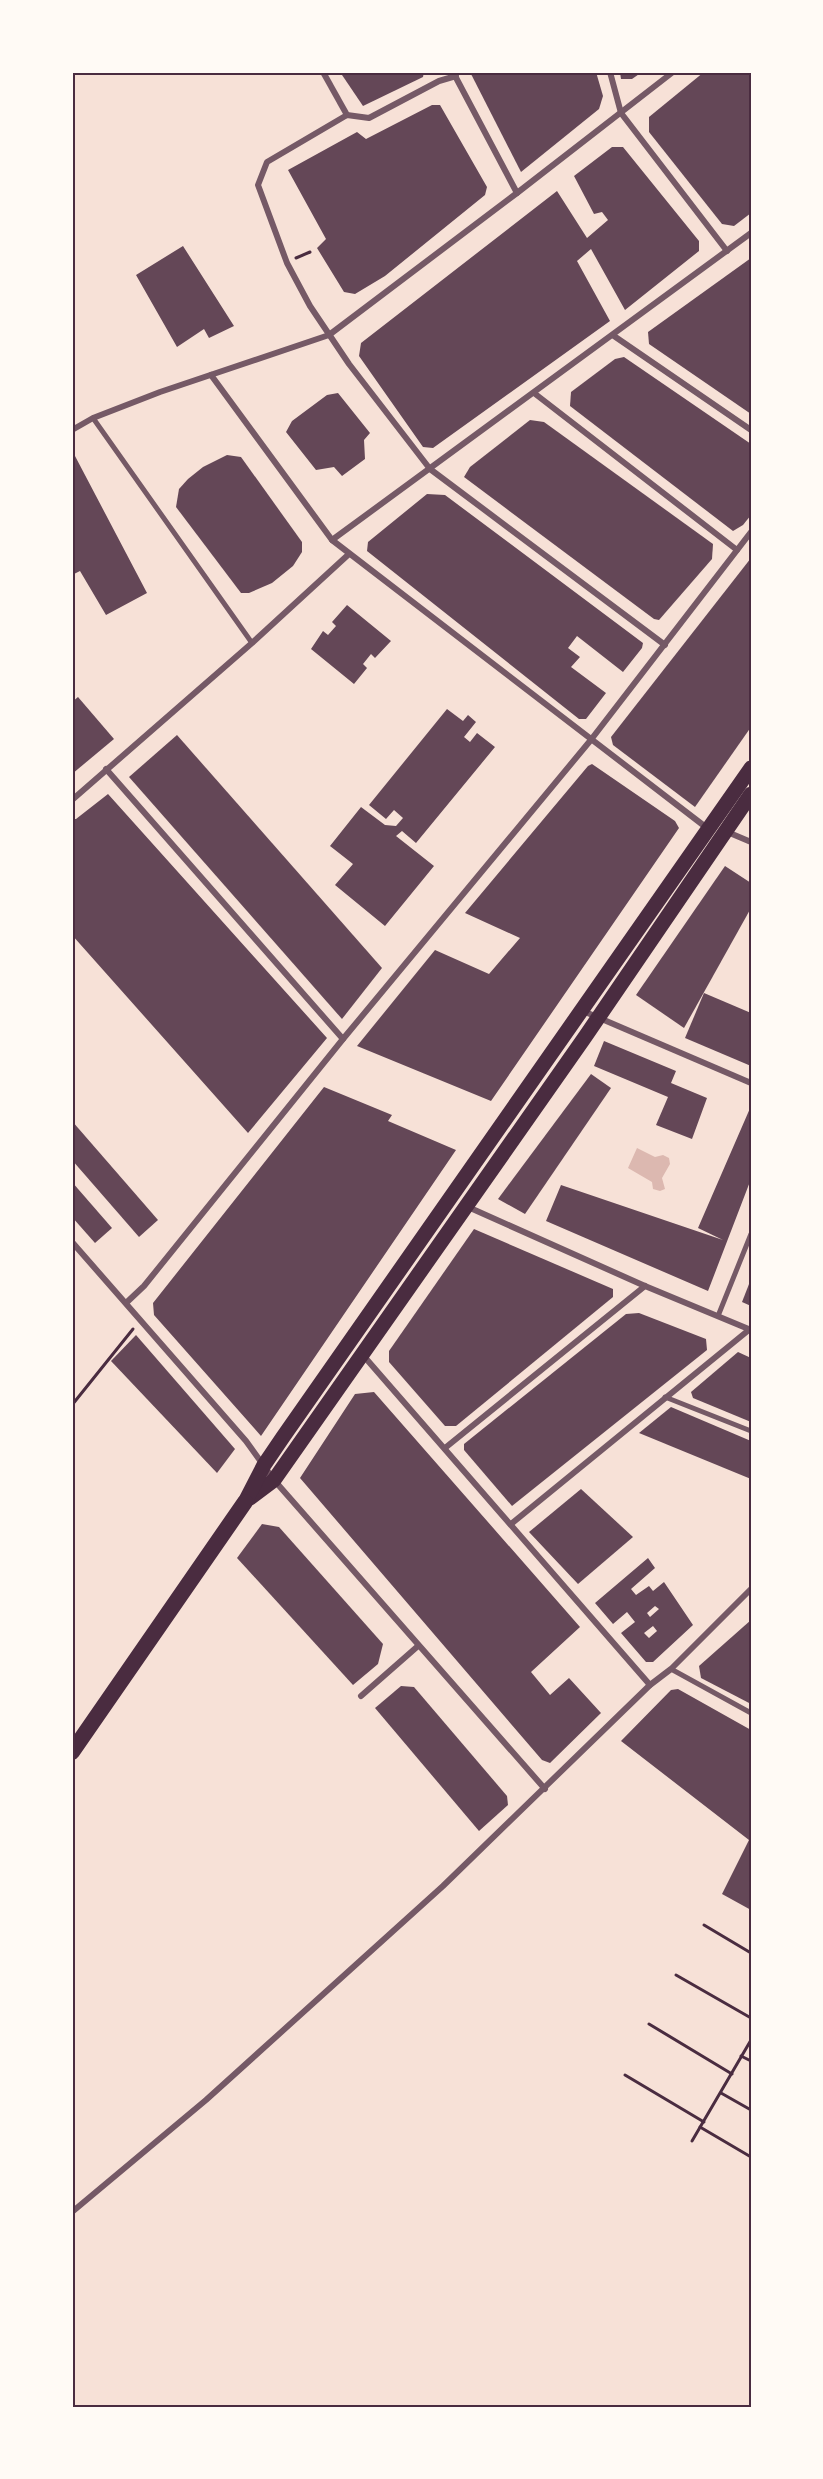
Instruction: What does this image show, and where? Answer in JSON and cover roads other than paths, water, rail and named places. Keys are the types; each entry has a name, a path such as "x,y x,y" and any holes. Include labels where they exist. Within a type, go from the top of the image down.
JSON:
{"highway":[{"path":"72,1752 245,1502"}],"main road":[{"path":"245,1502 264,1465 751,768"},
{"path":"245,1502 274,1480 598,1018 751,794"}],"street":[{"path":"323,72 347,115"},
{"path":"610,72 621,113 727,251"},
{"path":"72,430 93,418 160,392 329,335 517,194 673,72"},
{"path":"517,194 454,74 369,118 347,115 267,162 258,185 287,262 310,306 329,335 430,469 664,645"},
{"path":"332,540 614,336 751,233"},
{"path":"614,336 751,430"},
{"path":"211,375 332,540 590,741 709,830 725,831 751,842"},
{"path":"534,393 737,550"},
{"path":"93,418 252,643"},
{"path":"126,1303 144,1286 590,741 751,532"},
{"path":"72,800 252,643 349,554"},
{"path":"106,770 343,1040"},
{"path":"582,1011 751,1083"},
{"path":"466,1206 645,1286 750,1329 511,1524"},
{"path":"718,1316 751,1234"},
{"path":"72,1242 246,1441 274,1480 544,1789"},
{"path":"445,1448 645,1286"},
{"path":"362,1354 650,1685"},
{"path":"665,1398 751,1431"},
{"path":"72,2211 206,2100 442,1886 650,1685 671,1669 751,1589"},
{"path":"744,1596 751,1599"},
{"path":"361,1696 418,1646"},
{"path":"671,1669 751,1713"}]}
